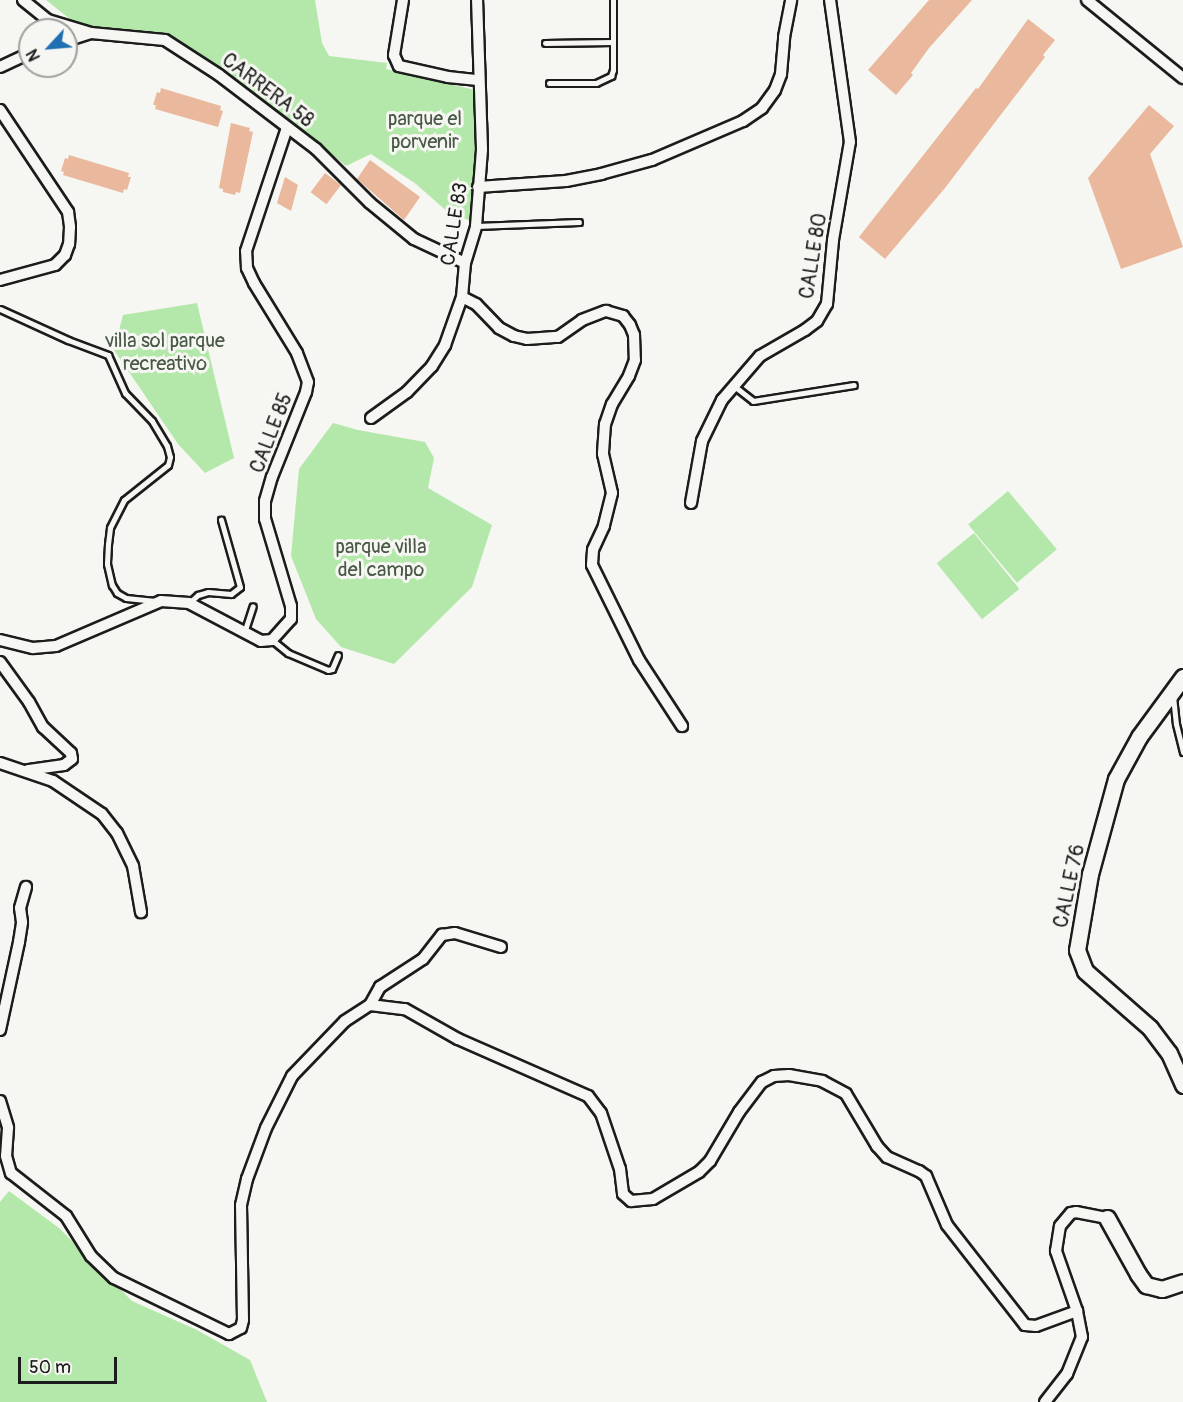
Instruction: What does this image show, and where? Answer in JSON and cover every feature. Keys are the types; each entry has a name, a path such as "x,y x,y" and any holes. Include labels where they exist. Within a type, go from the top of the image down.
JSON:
{"street":[{"name":"CARRERA 58","path":"22,0 48,20 91,33 165,40 219,75 316,148 370,203 414,239 465,263"},
{"path":"404,0 394,55 396,62 403,68 478,80"},
{"name":"CALLE 83","path":"371,418 407,392 432,366 445,345 462,297 465,263 476,226 482,123 478,80 477,0"},
{"path":"478,187 566,181 601,174 652,160 742,121 762,108 775,90 781,74 790,0"},
{"name":"CALLE 80","path":"691,503 702,441 709,422 734,385 760,356 806,330 817,321 826,304 833,240 850,142 830,0"},
{"path":"1087,0 1183,78"},
{"path":"78,37 91,33"},
{"path":"0,67 18,59"},
{"path":"0,110 68,212 70,227 69,244 65,255 55,266 0,280"},
{"name":"CALLE 85","path":"272,640 291,619 291,606 268,535 265,501 308,382 297,353 254,283 247,268 246,251 287,128"},
{"path":"462,297 476,304 499,328 514,336 527,339 558,337 582,320 606,311 623,316 630,325 634,335 635,360 629,376 612,404 605,424 603,454 612,493 604,526 593,550 592,565 639,660 682,726"},
{"path":"0,640 25,648 56,646 160,601 189,603 244,634 261,641 272,640"},
{"path":"0,662 30,702 43,727 71,753 72,759 64,765 27,770"},
{"name":"CALLE 76","path":"1183,676 1139,737 1116,779 1090,874 1077,950 1085,971 1150,1028 1169,1053 1183,1085"},
{"path":"0,763 27,770 53,781 102,814 113,826 133,866 141,912"},
{"path":"0,1030 22,922 20,908 26,887"},
{"path":"0,1101 8,1128 6,1156 11,1173 66,1216 91,1256 114,1278 229,1334 241,1328 243,1320 241,1205 247,1179 266,1128 292,1076 345,1021 370,1005 380,987 423,959 442,935 455,933 501,946"},
{"path":"370,1005 405,1009 458,1039 588,1096 601,1113 620,1169 623,1194 631,1201 653,1199 699,1172 710,1161 739,1112 762,1082 774,1076 789,1075 822,1081 846,1094 877,1146 887,1157 920,1171 926,1176 947,1225 1024,1325 1036,1326 1077,1311"},
{"path":"1045,1402 1067,1374 1082,1337 1077,1311 1056,1251 1060,1226 1071,1214 1082,1212 1107,1218 1146,1285 1162,1289 1183,1282"}],"lane":[{"path":"549,83 596,83 604,81 613,70 613,0"},
{"path":"545,43 613,42"},
{"path":"476,226 579,222"},
{"path":"0,309 68,340 108,355 125,393 152,421 167,446 170,457 168,465 124,500 110,528 107,564 112,585 117,593 126,598 160,601"},
{"path":"734,385 753,401 854,385"},
{"path":"189,603 198,595 208,592 231,594 240,587 221,520"},
{"path":"244,634 253,606"},
{"path":"272,640 288,653 328,670 332,669 338,656"},
{"path":"1173,692 1176,724 1183,752"}],"green space":[{"name":"parque el porvenir","path":"46,0 315,0 322,43 329,56 387,63 386,69 475,90 480,149 469,220 450,214 416,184 371,154 346,166 267,102 163,35 85,31 78,25 78,18 69,18"},
{"name":"villa sol parque recreativo","path":"197,303 234,458 205,473 178,444 114,350 123,315"},
{"name":"parque villa del campo","path":"333,423 425,442 434,458 428,488 492,525 472,587 394,664 341,647 316,619 291,556 299,469"},
{"path":"1008,491 1057,549 1017,583 968,524"},
{"path":"974,533 1019,589 982,619 937,563"},
{"path":"9,1191 59,1228 132,1301 197,1330 250,1360 267,1402 0,1402 0,1202"}],"building":[{"path":"929,0 972,0 929,48 911,73 913,75 896,95 868,70"},
{"path":"1028,19 1055,40 1043,55 1045,57 945,188 885,259 859,237 976,88 978,89"},
{"path":"161,88 221,106 220,110 223,111 218,127 155,109 156,105 153,105 157,92 160,93"},
{"path":"1149,105 1174,126 1150,154 1183,247 1121,269 1088,178"},
{"path":"231,123 250,128 249,131 253,132 240,193 236,192 235,195 223,192 223,189 219,188"},
{"path":"69,155 129,173 128,177 131,177 127,190 124,189 123,193 63,175 64,172 61,171 65,158 68,159"},
{"path":"370,160 420,197 404,220 357,179"},
{"path":"325,173 341,185 327,204 311,192"},
{"path":"285,177 298,185 291,211 277,203"}]}
